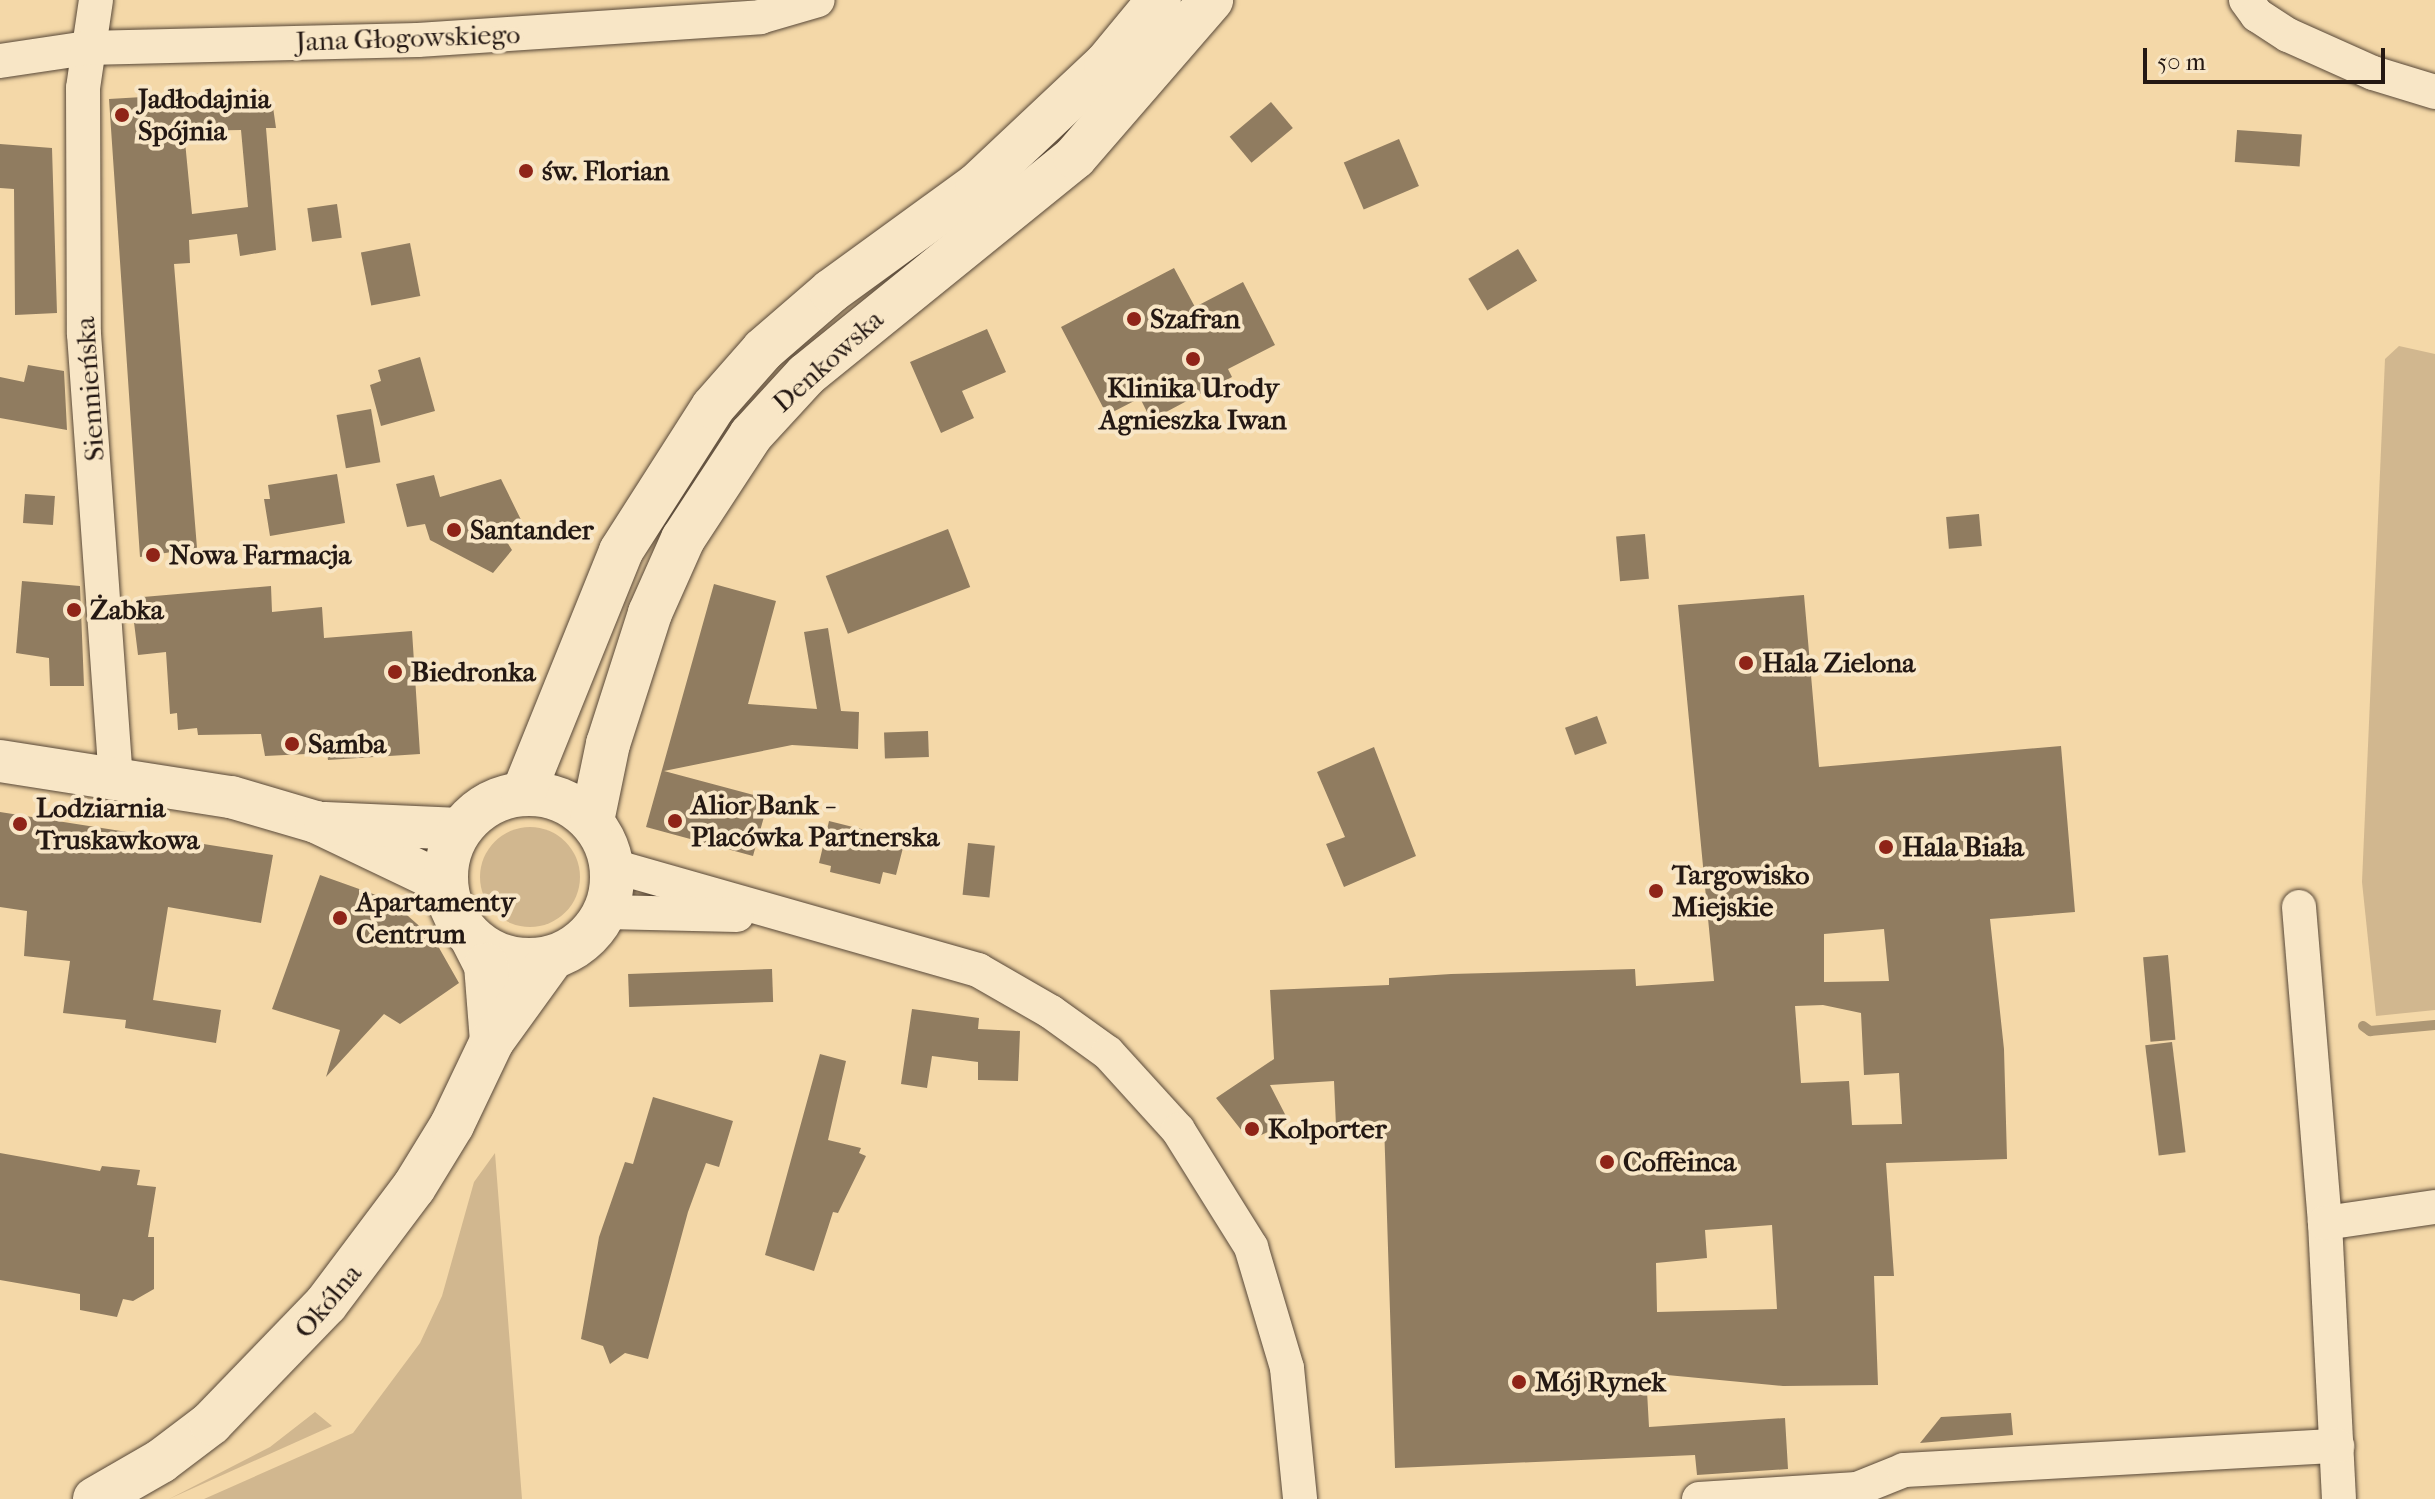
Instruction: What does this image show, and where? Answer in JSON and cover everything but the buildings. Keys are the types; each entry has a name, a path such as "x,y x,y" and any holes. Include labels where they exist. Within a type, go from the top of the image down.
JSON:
{"main road":[{"name":"Denkowska","path":"523,794 621,551 713,407 763,350 831,291 977,185 1106,64 1159,0"},
{"name":"Denkowska","path":"592,821 604,758 650,613 683,539 751,435 806,375 1075,157 1211,0"},
{"path":"523,794 561,799 592,821 613,866 606,912 593,932 552,958 524,961 497,955 473,940 453,912 446,884 449,853 460,829 499,799 523,794"},
{"name":"Okólna","path":"473,940 486,965 492,1041"},
{"name":"Okólna","path":"95,1499 161,1461 211,1423 309,1324 414,1187 458,1113 492,1041 552,958"}],"street":[{"name":"Siennieńska","path":"96,0 83,88 84,334 116,777"},
{"path":"2246,0 2257,15 2288,35 2373,73 2435,92"},
{"name":"Jana Głogowskiego","path":"0,61 87,48 520,34 760,17 816,1"},
{"path":"0,761 231,797 316,822 446,884"},
{"path":"316,822 460,829"},
{"path":"613,866 775,915 978,970 1062,1020 1108,1053 1148,1094 1187,1143 1251,1247 1287,1368 1300,1499"},
{"path":"2299,907 2325,1223 2339,1499"},
{"path":"606,912 775,915"},
{"path":"2325,1223 2435,1207"},
{"path":"1699,1499 1858,1494 1904,1470 2337,1446"}],"shaded area":[{"path":"2399,346 2435,354 2435,1010 2376,1016 2362,882 2385,359"},
{"path":"530,827 549,831 565,842 576,858 580,877 576,896 565,912 549,923 530,927 511,923 495,912 484,896 480,877 484,858 495,842 511,831"},
{"path":"495,1153 522,1499 204,1499 353,1433 420,1343 442,1296 474,1182"},
{"path":"315,1412 332,1426 169,1499 270,1447"}],"waterway":[{"path":"2363,1026 2370,1031 2435,1025"}],"place":[{"name":"Jadłodajnia Spójnia","path":"122,115"},
{"name":"św. Florian","path":"526,171"},
{"name":"Szafran","path":"1134,319"},
{"name":"Klinika Urody Agnieszka Iwan","path":"1193,359"},
{"name":"Santander","path":"454,530"},
{"name":"Nowa Farmacja","path":"153,555"},
{"name":"Żabka","path":"74,610"},
{"name":"Hala Zielona","path":"1746,663"},
{"name":"Biedronka","path":"395,672"},
{"name":"Samba","path":"292,744"},
{"name":"Alior Bank - Placówka Partnerska","path":"675,821"},
{"name":"Lodziarnia Truskawkowa","path":"20,824"},
{"name":"Hala Biała","path":"1886,847"},
{"name":"Targowisko Miejskie","path":"1656,891"},
{"name":"Apartamenty Centrum","path":"340,918"},
{"name":"Kolporter","path":"1252,1129"},
{"name":"Coffeinca","path":"1607,1162"},
{"name":"Mój Rynek","path":"1519,1382"}]}
